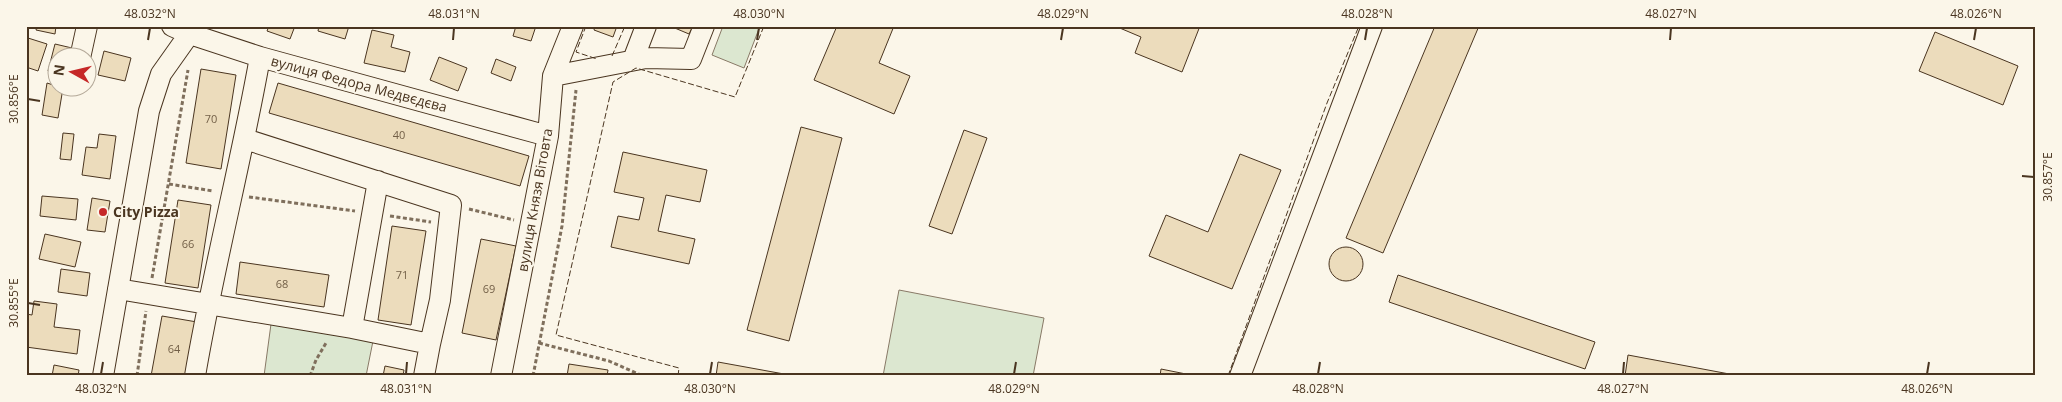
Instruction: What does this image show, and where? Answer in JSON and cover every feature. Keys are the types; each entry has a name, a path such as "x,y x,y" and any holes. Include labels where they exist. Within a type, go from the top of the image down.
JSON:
{"street":[{"path":"82,48 87,26"},
{"name":"вулиця Князя Вітовта","path":"501,376 548,136 553,76 573,26"},
{"path":"633,60 646,26"},
{"path":"553,76 646,58 691,60 704,26"},
{"path":"1240,376 1372,26"},
{"path":"103,376 150,110 161,74 186,29"},
{"name":"вулиця Федора Медвєдєва","path":"186,29 260,57 548,136"},
{"path":"194,376 207,305 245,140 260,57"},
{"path":"245,140 378,181 450,214 440,300 424,376"},
{"path":"345,327 378,181"},
{"path":"118,289 345,327 430,344"}],"path":[{"path":"137,376 189,62"},
{"path":"532,376 562,226 578,71"},
{"path":"169,184 372,214 450,214 531,225"},
{"path":"310,376 316,360 345,327"},
{"path":"539,343 609,361 643,376"}],"green space":[{"path":"723,26 760,26 744,68 712,55"},
{"path":"899,290 1044,318 1033,376 883,376"},
{"path":"271,324 373,341 366,376 264,376"}],"building":[{"path":"37,26 56,26 55,34 36,30"},
{"path":"269,26 295,26 290,39 267,31"},
{"path":"319,26 349,26 345,39 318,31"},
{"path":"516,26 536,26 531,41 513,36"},
{"path":"595,26 617,26 613,37 594,30"},
{"path":"670,26 693,26 689,34"},
{"path":"837,26 894,26 879,63 910,76 894,114 814,80"},
{"path":"1115,26 1200,26 1182,72 1135,53 1141,37"},
{"path":"1435,26 1479,26 1383,253 1346,238"},
{"path":"372,30 394,35 391,47 410,52 405,72 364,63"},
{"path":"1935,32 2018,66 2003,105 1919,71"},
{"path":"28,38 47,44 38,71 26,67 26,44"},
{"path":"55,44 72,48 54,48"},
{"path":"104,51 131,58 125,81 98,75"},
{"path":"439,57 467,68 458,91 430,80"},
{"path":"496,59 516,67 511,81 491,73"},
{"path":"201,69 236,75 221,169 186,163"},
{"path":"47,83 48,98 61,98 58,118 42,115"},
{"path":"278,83 529,156 520,186 269,113"},
{"path":"801,127 842,138 789,341 747,330"},
{"path":"964,130 987,138 952,234 929,226"},
{"path":"63,133 74,134 71,160 60,159"},
{"path":"99,134 116,136 110,179 82,175 86,147 97,148"},
{"path":"623,152 707,170 700,202 666,195 658,231 695,239 689,264 611,247 618,216 639,220 644,198 614,192"},
{"path":"1240,154 1281,170 1232,289 1149,256 1166,215 1208,232"},
{"path":"42,196 78,199 76,220 40,216"},
{"path":"92,198 110,201 105,232 87,230"},
{"path":"178,200 211,205 198,288 165,283"},
{"path":"392,226 426,231 411,325 378,320"},
{"path":"45,234 81,242 75,267 39,259"},
{"path":"481,239 516,246 496,340 462,333"},
{"path":"1346,247 1358,252 1363,264 1358,276 1346,281 1334,276 1329,264 1334,252"},
{"path":"240,262 329,275 324,307 236,294"},
{"path":"61,269 90,273 87,296 58,292"},
{"path":"1398,275 1595,342 1585,369 1389,302"},
{"path":"34,301 57,304 54,327 80,330 77,354 26,347 26,314 32,315"},
{"path":"162,316 197,322 187,376 151,376"},
{"path":"1628,355 1740,376 1625,376"},
{"path":"718,362 795,376 716,376"},
{"path":"569,364 608,370 607,376 567,376"},
{"path":"54,365 79,370 78,376 52,376"},
{"path":"385,366 404,370 403,376 383,376"},
{"path":"1161,369 1196,376 1160,376"}],"fence":[{"path":"586,26 576,52 597,59"},
{"path":"612,56 625,26"},
{"path":"678,376 679,368 556,335 613,82 636,68 735,97 764,26"},
{"path":"1228,376 1327,103 1359,26"}],"place":[{"name":"City Pizza","path":"103,212"}]}
